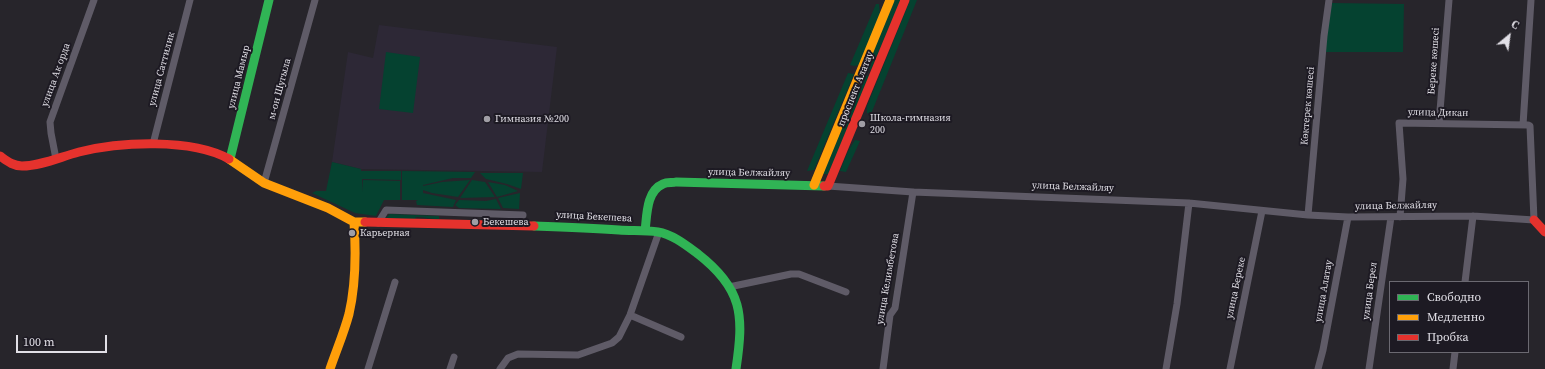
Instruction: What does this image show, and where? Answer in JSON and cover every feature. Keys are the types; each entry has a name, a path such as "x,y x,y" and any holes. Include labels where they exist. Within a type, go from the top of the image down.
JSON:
{"main road":[{"name":"улица Мамыр","path":"230,159 270,0"},
{"name":"проспект Алатау","path":"814,185 890,0"},
{"name":"проспект Алатау","path":"828,186 904,0"},
{"path":"862,71 874,74"},
{"path":"0,156 12,164 21,166 33,165 80,152 109,147 152,144 204,148 217,152 230,159 264,183 328,208 354,222 356,250 354,284 348,314 330,369"},
{"name":"улица Белжайляу","path":"645,231 650,199 654,191 663,184 676,182 828,186"},
{"path":"1534,220 1545,232"},
{"name":"улица Бекешева","path":"354,222 522,225 659,232 673,237 716,271 729,287 737,302 740,320 736,369"}],"street":[{"name":"улица Ак орда","path":"56,159 50,122 94,0"},
{"name":"улица Саттилик","path":"152,144 190,0"},
{"name":"м-он Шугыла","path":"264,183 315,0"},
{"name":"Көктерек көшесі","path":"1308,215 1324,36 1329,0"},
{"name":"Береке көшесі","path":"1439,123 1449,0"},
{"path":"1531,0 1523,125 1528,125 1531,129 1534,220"},
{"name":"улица Дикан","path":"1400,217 1403,179 1400,123 1523,125"},
{"name":"улица Белжайляу","path":"828,186 913,192 1189,202 1308,215 1348,217 1473,216 1534,220"},
{"name":"улица Келимбетова","path":"883,369 890,315 895,308 913,192"},
{"path":"1166,369 1189,202"},
{"path":"378,223 386,210 523,215"},
{"name":"улица Береке","path":"1230,369 1262,210"},
{"path":"1464,281 1473,216"},
{"name":"улица Алатау","path":"1318,369 1323,350 1348,217"},
{"name":"улица Берел","path":"1369,369 1391,217"},
{"path":"500,369 508,358 518,354 578,355 612,343 619,337 630,315 659,232"},
{"path":"729,287 791,274 799,274 846,292"},
{"path":"368,369 395,282"},
{"path":"630,315 681,337"},
{"path":"1453,369 1455,353"},
{"path":"450,369 454,357"}],"shaded area":[{"path":"379,25 557,47 542,172 361,169 332,162 348,52 373,58"}],"green space":[{"path":"894,0 901,0 871,70 867,67"},
{"path":"910,0 917,0 871,114 867,113 867,106"},
{"path":"1332,3 1404,4 1403,52 1324,52"},
{"path":"876,4 879,4 880,17 858,65 850,65"},
{"path":"386,52 420,57 413,113 379,109"},
{"path":"848,73 854,74 814,170 807,171"},
{"path":"863,76 869,76 829,174 822,174"},
{"path":"855,140 860,141 846,172 840,171 848,151"},
{"path":"332,162 361,169 361,171 401,171 401,180 362,179 363,192 363,180 400,181 400,200 384,200 376,216 355,213 312,193 316,191 326,191"},
{"path":"402,171 475,172 471,178 453,178 423,185 470,180 458,197 423,190 423,193 456,200 453,207 417,205 416,201 418,200 402,200"},
{"path":"480,173 523,173 521,189 486,179"},
{"path":"472,180 485,182 495,197 460,198"},
{"path":"488,182 505,185 518,191 497,197"},
{"path":"520,193 519,209 503,208 498,198"},
{"path":"496,199 501,209 459,208 455,205 459,200 486,201"},
{"path":"390,214 439,216 439,219 416,217 415,219 386,218"}],"traffic: fast":[{"path":"230,159 269,0"},
{"path":"645,231 650,198 657,187 665,183 676,182 824,186"},
{"path":"534,226 658,232 674,238 689,247 713,267 724,279 737,304 740,333 736,369"}],"traffic: slow":[{"path":"814,185 890,0"},
{"path":"229,159 264,183 328,208 354,222 365,222"},
{"path":"330,369 345,328 353,291 355,268 354,222"}],"traffic: jam":[{"path":"824,186 828,186 905,0"},
{"path":"0,156 10,163 29,166 79,152 96,149 134,144 155,144 195,148 213,152 229,159"},
{"path":"1534,220 1545,232"},
{"path":"365,222 534,226"}],"place":[{"name":"Гимназия №200","path":"487,119"},
{"name":"Школа-гимназия 200","path":"862,124"},
{"name":"Бекешева","path":"475,222"},
{"name":"Карьерная","path":"352,233"}]}
